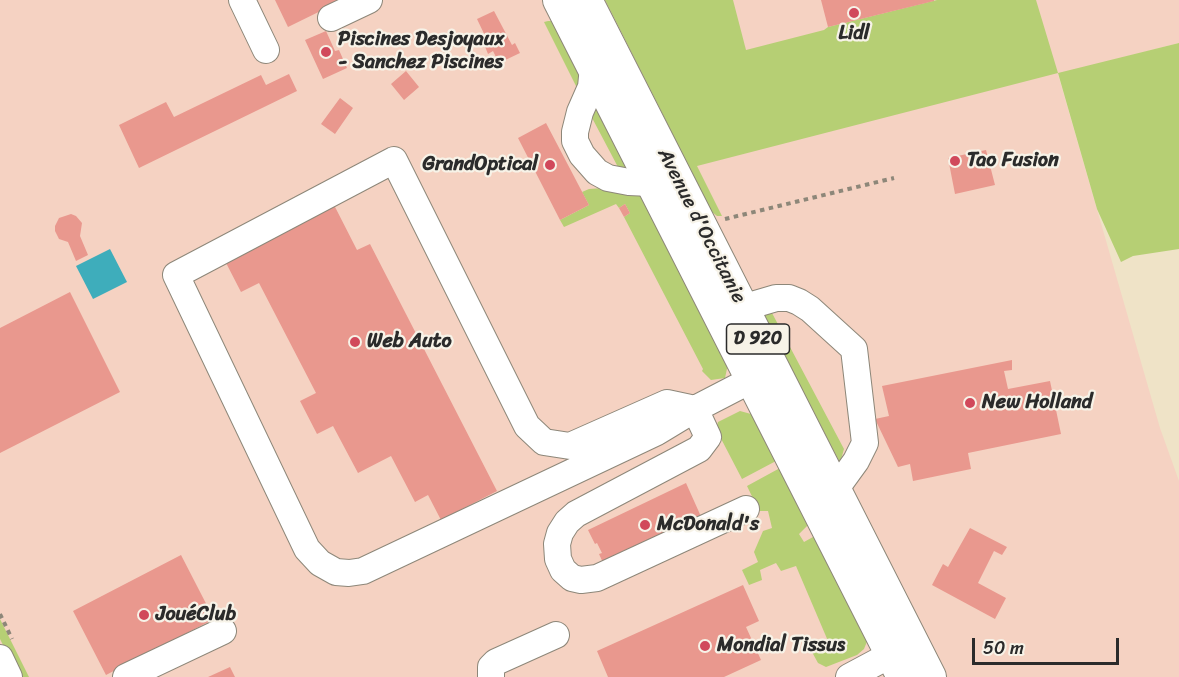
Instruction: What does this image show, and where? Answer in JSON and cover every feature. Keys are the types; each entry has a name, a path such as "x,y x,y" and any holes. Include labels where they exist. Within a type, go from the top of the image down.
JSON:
{"main road":[{"name":"Avenue d'Occitanie","path":"559,0 897,666"},
{"name":"Avenue d'Occitanie","path":"586,0 930,677"}],"street":[{"path":"242,0 266,50"},
{"path":"331,18 369,0"},
{"path":"593,67 591,87 574,132 575,141 582,155 597,172 608,178 651,183"},
{"path":"695,409 667,403 570,446 544,442 526,426 394,160 176,275 307,549 320,563 336,572 363,571 657,432 751,380"},
{"path":"742,308 776,297 799,302 810,309 854,349 865,443 835,490"},
{"path":"695,409 708,437 699,450 576,514 560,533 557,544 558,559 563,570 572,578 581,580 597,578 746,509"},
{"path":"126,677 223,631"},
{"path":"491,677 491,667 496,662 556,635"},
{"path":"0,658 9,677"},
{"path":"849,677 897,666"}],"path":[{"path":"700,225 894,178"}],"shaded area":[{"path":"0,0 1179,0 1179,43 1058,74 1160,428 1179,481 1179,677 0,677"}],"green space":[{"path":"605,0 733,0 746,50 937,0 1036,0 1058,73 697,166 722,216 717,216 712,212"},
{"path":"552,21 583,81 580,94 544,22"},
{"path":"1179,43 1179,249 1133,256 1121,262 1097,209 1058,73"},
{"path":"594,104 629,170 619,169 590,114"},
{"path":"617,187 640,195 728,364 725,378 711,380 702,371 624,217 630,213 625,204 619,208 616,204 564,227 560,220 589,205 582,192 589,189"},
{"path":"772,313 844,449 840,463 764,315"},
{"path":"740,411 751,414 776,461 742,479 716,429 718,422"},
{"path":"780,468 808,525 799,534 804,542 813,537 816,538 868,639 864,649 857,655 826,667 818,663 812,652 813,648 828,641 796,566 781,571 776,563 760,570 762,580 749,585 742,570 758,562 754,552 763,531 772,528 768,511 759,511 747,486"},
{"path":"0,619 29,677 19,677 0,639"}],"water":[{"path":"110,249 127,282 93,299 76,266"}],"building":[{"path":"275,0 343,0 288,27"},
{"name":"Lidl","path":"821,0 934,0 934,1 828,27"},
{"path":"494,11 512,45 515,43 520,53 499,63 493,51 488,54 484,44 488,42 477,19"},
{"path":"326,31 335,51 339,50 347,68 323,79 305,40"},
{"path":"406,71 419,87 404,100 391,84"},
{"path":"289,74 297,91 139,168 119,125 166,102 174,117 261,75 266,85"},
{"path":"340,98 353,108 335,134 321,124"},
{"name":"GrandOptical","path":"546,123 589,205 560,220 518,138"},
{"path":"986,150 995,185 955,194 948,158"},
{"name":"Web Auto","path":"333,203 357,250 370,244 497,491 441,520 428,495 415,502 391,456 358,473 333,426 317,434 300,401 316,393 259,283 241,292 224,259"},
{"path":"625,204 630,213 624,217 619,208"},
{"path":"71,214 82,223 80,236 88,255 76,261 68,242 59,239 55,231 59,218"},
{"path":"70,292 120,392 0,453 0,328"},
{"name":"New Holland","path":"1012,360 1012,370 1004,371 1008,389 1050,381 1061,434 968,453 971,469 913,481 910,464 898,467 875,419 889,416 882,386"},
{"name":"McDonald's","path":"686,483 703,521 605,567 599,554 602,553 588,530"},
{"path":"970,528 1007,547 1002,555 994,551 978,583 1006,598 995,619 932,585 943,564 948,567"},
{"name":"JouéClub","path":"181,555 214,619 106,675 73,611"},
{"path":"743,585 759,621 746,627 761,660 724,677 608,677 597,651"},
{"path":"230,667 235,677 208,677"}],"place":[{"name":"Lidl","path":"854,13"},
{"name":"Piscines Desjoyaux - Sanchez Piscines","path":"326,52"},
{"name":"Tao Fusion","path":"955,161"},
{"name":"GrandOptical","path":"550,165"},
{"name":"Web Auto","path":"355,342"},
{"name":"New Holland","path":"970,403"},
{"name":"McDonald's","path":"645,525"},
{"name":"JouéClub","path":"144,615"},
{"name":"Mondial Tissus","path":"705,646"}]}
